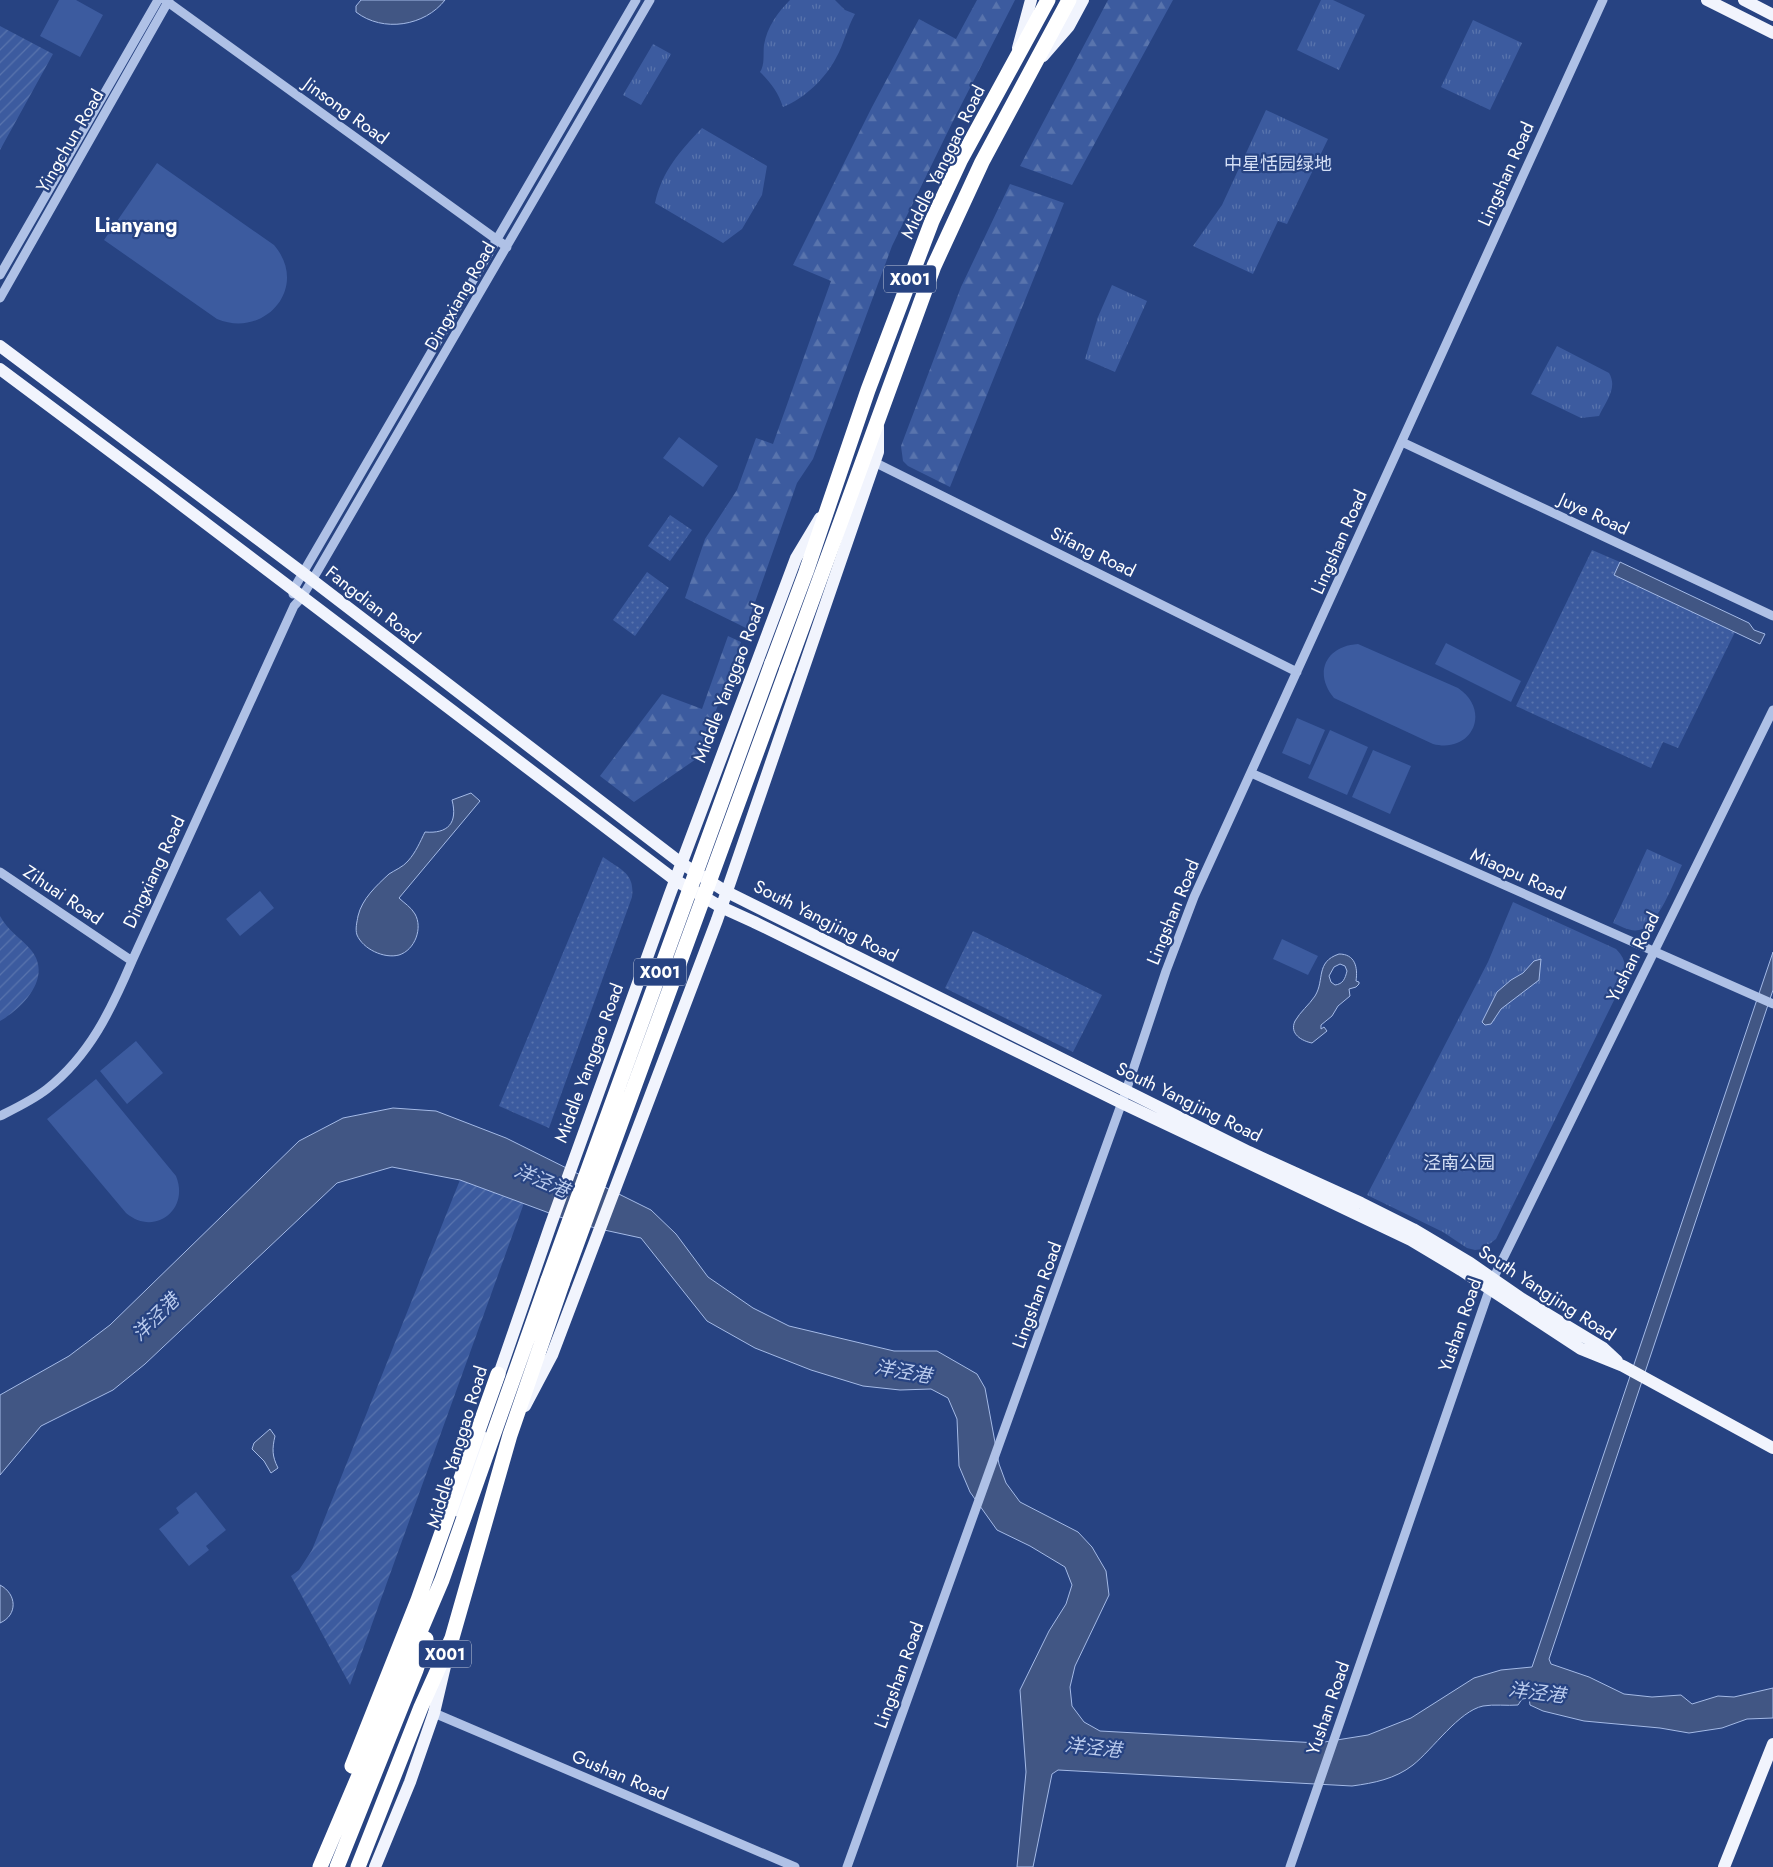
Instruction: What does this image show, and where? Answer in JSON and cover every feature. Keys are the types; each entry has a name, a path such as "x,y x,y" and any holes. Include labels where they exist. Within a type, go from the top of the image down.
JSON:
{"highway":[{"name":"Middle Yanggao Road","path":"358,1867 421,1707 452,1638 555,1282 772,663 806,572 868,390 932,221 960,161 1048,0"},
{"name":"Middle Yanggao Road","path":"320,1867 442,1580 787,669 934,266 982,162 1028,73 1069,0"},
{"path":"311,1867 418,1600 498,1374"},
{"path":"337,1867 416,1670 442,1580"}],"main road":[{"name":"Middle Yanggao Road","path":"1014,60 1031,0"},
{"name":"Middle Yanggao Road","path":"1028,73 1069,26 1083,0"},
{"path":"1707,0 1773,33"},
{"path":"1744,0 1773,15"},
{"name":"Fangdian Road","path":"0,346 725,891"},
{"name":"Fangdian Road","path":"0,370 296,598 675,880 721,906"},
{"name":"Middle Yanggao Road","path":"510,1434 552,1355 721,906 878,452 878,417"},
{"name":"Middle Yanggao Road","path":"414,1643 477,1456 498,1374 675,880 796,558 827,506"},
{"name":"South Yangjing Road","path":"725,891 1124,1097"},
{"name":"South Yangjing Road","path":"721,906 1124,1097 1249,1152 1404,1225 1442,1245 1491,1284 1603,1348 1623,1366 1773,1448"},
{"path":"376,1866 410,1782 434,1714 452,1638"},
{"path":"1724,1867 1773,1744"}],"street":[{"name":"Yingchun Road","path":"0,275 158,0"},
{"name":"Dingxiang Road","path":"0,1116 24,1104 66,1072 83,1053 99,1030 113,1005 296,598 496,240 636,0"},
{"name":"Dingxiang Road","path":"307,577 507,247 650,0"},
{"name":"Lingshan Road","path":"847,1867 1027,1370 1180,934 1251,773 1603,0"},
{"name":"Yingchun Road","path":"0,298 167,1"},
{"name":"Jinsong Road","path":"167,1 507,247"},
{"name":"Juye Road","path":"1402,442 1773,616"},
{"name":"Sifang Road","path":"874,462 1298,672"},
{"name":"Yushan Road","path":"1290,1867 1491,1284 1773,710"},
{"name":"Miaopu Road","path":"1251,773 1773,1004"},
{"name":"Zihuai Road","path":"0,872 132,961"},
{"name":"Gushan Road","path":"434,1714 795,1867"}],"green space":[{"path":"59,0 76,0 103,15 80,57 40,36"},
{"path":"790,0 835,0 845,10 855,14 839,53 826,73 807,93 783,107 774,88 760,72 763,66 764,45 770,26"},
{"path":"977,0 1015,0 892,246 813,459 797,483 746,628 685,598 705,539 737,490 756,438 773,444 831,281 793,265 872,107 919,19 956,39"},
{"path":"1108,0 1173,0 1072,185 1020,166"},
{"path":"1321,0 1333,0 1365,15 1339,70 1297,50"},
{"path":"1473,20 1522,43 1490,110 1441,87"},
{"path":"0,26 53,54 0,150"},
{"path":"653,44 671,54 641,105 623,95"},
{"name":"中星恬园绿地","path":"1266,110 1328,139 1287,224 1278,221 1253,274 1193,246 1222,205"},
{"path":"702,128 767,166 762,195 742,229 723,243 655,203 667,171 686,145"},
{"path":"157,163 274,245 284,261 287,277 284,292 277,305 266,315 251,322 235,323 217,319 104,240"},
{"path":"1010,184 1064,203 950,487 908,466 903,461 901,446 961,287"},
{"path":"1112,285 1147,301 1115,372 1085,359 1098,317"},
{"path":"1557,346 1609,373 1612,389 1599,416 1581,418 1531,394"},
{"path":"679,437 718,466 703,487 663,458"},
{"path":"670,515 692,530 670,561 648,546"},
{"path":"1592,550 1620,562 1614,575 1735,632 1678,748 1663,742 1651,768 1516,706"},
{"path":"647,572 669,588 635,636 613,620"},
{"path":"728,636 741,642 699,757 634,802 600,776 662,694 702,709"},
{"path":"1446,643 1521,681 1511,702 1435,664"},
{"path":"1358,644 1458,688 1468,697 1474,708 1473,728 1467,737 1458,743 1447,745 1433,744 1334,698 1324,679 1326,662 1338,650"},
{"path":"1297,718 1325,730 1310,765 1282,753"},
{"path":"1330,730 1368,747 1347,795 1308,778"},
{"path":"1373,750 1411,766 1390,814 1352,797"},
{"path":"1647,849 1682,865 1665,902 1653,921 1639,930 1632,930 1613,923"},
{"path":"603,857 629,877 632,897 549,1128 499,1106"},
{"path":"260,891 274,908 240,936 226,919"},
{"name":"泾南公园","path":"1513,902 1616,949 1623,959 1625,975 1496,1239 1483,1249 1475,1250 1467,1248 1443,1232 1367,1195 1488,962"},
{"path":"0,916 7,926 31,950 37,960 39,971 37,981 26,1000 0,1021"},
{"path":"973,931 1102,995 1073,1052 945,988"},
{"path":"1282,939 1318,956 1308,975 1273,959"},
{"path":"136,1041 163,1073 127,1104 100,1071"},
{"path":"96,1079 176,1176 179,1188 178,1200 174,1209 158,1221 137,1220 126,1213 47,1119"},
{"path":"460,1180 524,1203 350,1685 291,1576 299,1570 312,1550"},
{"path":"196,1492 226,1530 206,1546 209,1550 189,1566 159,1529 179,1513 176,1508"}],"water":[{"path":"361,0 445,0 437,9 415,21 391,24 378,23 356,12 356,6"},
{"path":"1620,562 1749,623 1754,630 1765,634 1760,644 1614,575"},
{"path":"471,793 480,801 399,898 412,909 417,920 418,932 413,944 405,952 393,956 387,956 369,949 360,940 356,930 358,916 366,898 389,874 408,861 416,851 425,832 440,831 449,825 454,815 452,800"},
{"name":"洋泾港","path":"1773,952 1773,990 1549,1659 1551,1664 1589,1677 1624,1694 1652,1697 1681,1695 1692,1704 1718,1696 1734,1697 1773,1688 1773,1718 1747,1719 1722,1728 1689,1733 1660,1728 1584,1721 1543,1711 1530,1705 1529,1698 1522,1699 1518,1705 1487,1705 1474,1709 1456,1723 1421,1758 1406,1770 1384,1780 1360,1785 1058,1770 1052,1774 1033,1867 1017,1867 1026,1772 1020,1690 1049,1631 1066,1604 1072,1585 1065,1567 1030,1546 997,1530 970,1492 959,1466 957,1419 948,1398 931,1389 900,1390 863,1386 811,1370 755,1348 707,1321 641,1238 595,1228 560,1217 460,1180 392,1167 337,1183 145,1364 113,1390 41,1426 0,1475 0,1395 69,1356 110,1325 299,1141 343,1118 393,1108 436,1111 506,1138 651,1210 676,1234 708,1277 753,1308 789,1326 894,1351 937,1351 977,1374 985,1388 999,1464 1006,1483 1020,1502 1078,1532 1092,1547 1106,1571 1109,1595 1075,1666 1070,1687 1072,1706 1084,1722 1100,1731 1318,1743 1368,1735 1411,1718 1474,1678 1501,1670 1532,1667"},
{"path":"1339,954 1349,956 1356,966 1356,981 1359,984 1349,989 1350,996 1321,1025 1321,1029 1324,1027 1327,1031 1312,1043 1304,1041 1295,1033 1295,1021 1315,996 1323,967 1331,957","holes":["1340,964 1345,966 1347,971 1344,979 1340,984 1335,985 1331,982 1329,976 1334,967"]},
{"path":"1541,959 1539,980 1501,1009 1491,1024 1485,1025 1482,1022 1497,992 1523,973 1534,961"},
{"path":"270,1429 275,1436 273,1452 278,1468 271,1473 264,1461 252,1449 254,1443"},
{"path":"0,1585 10,1594 13,1604 10,1615 0,1623"}],"district":[{"name":"Lianyang","path":"136,225"}]}
